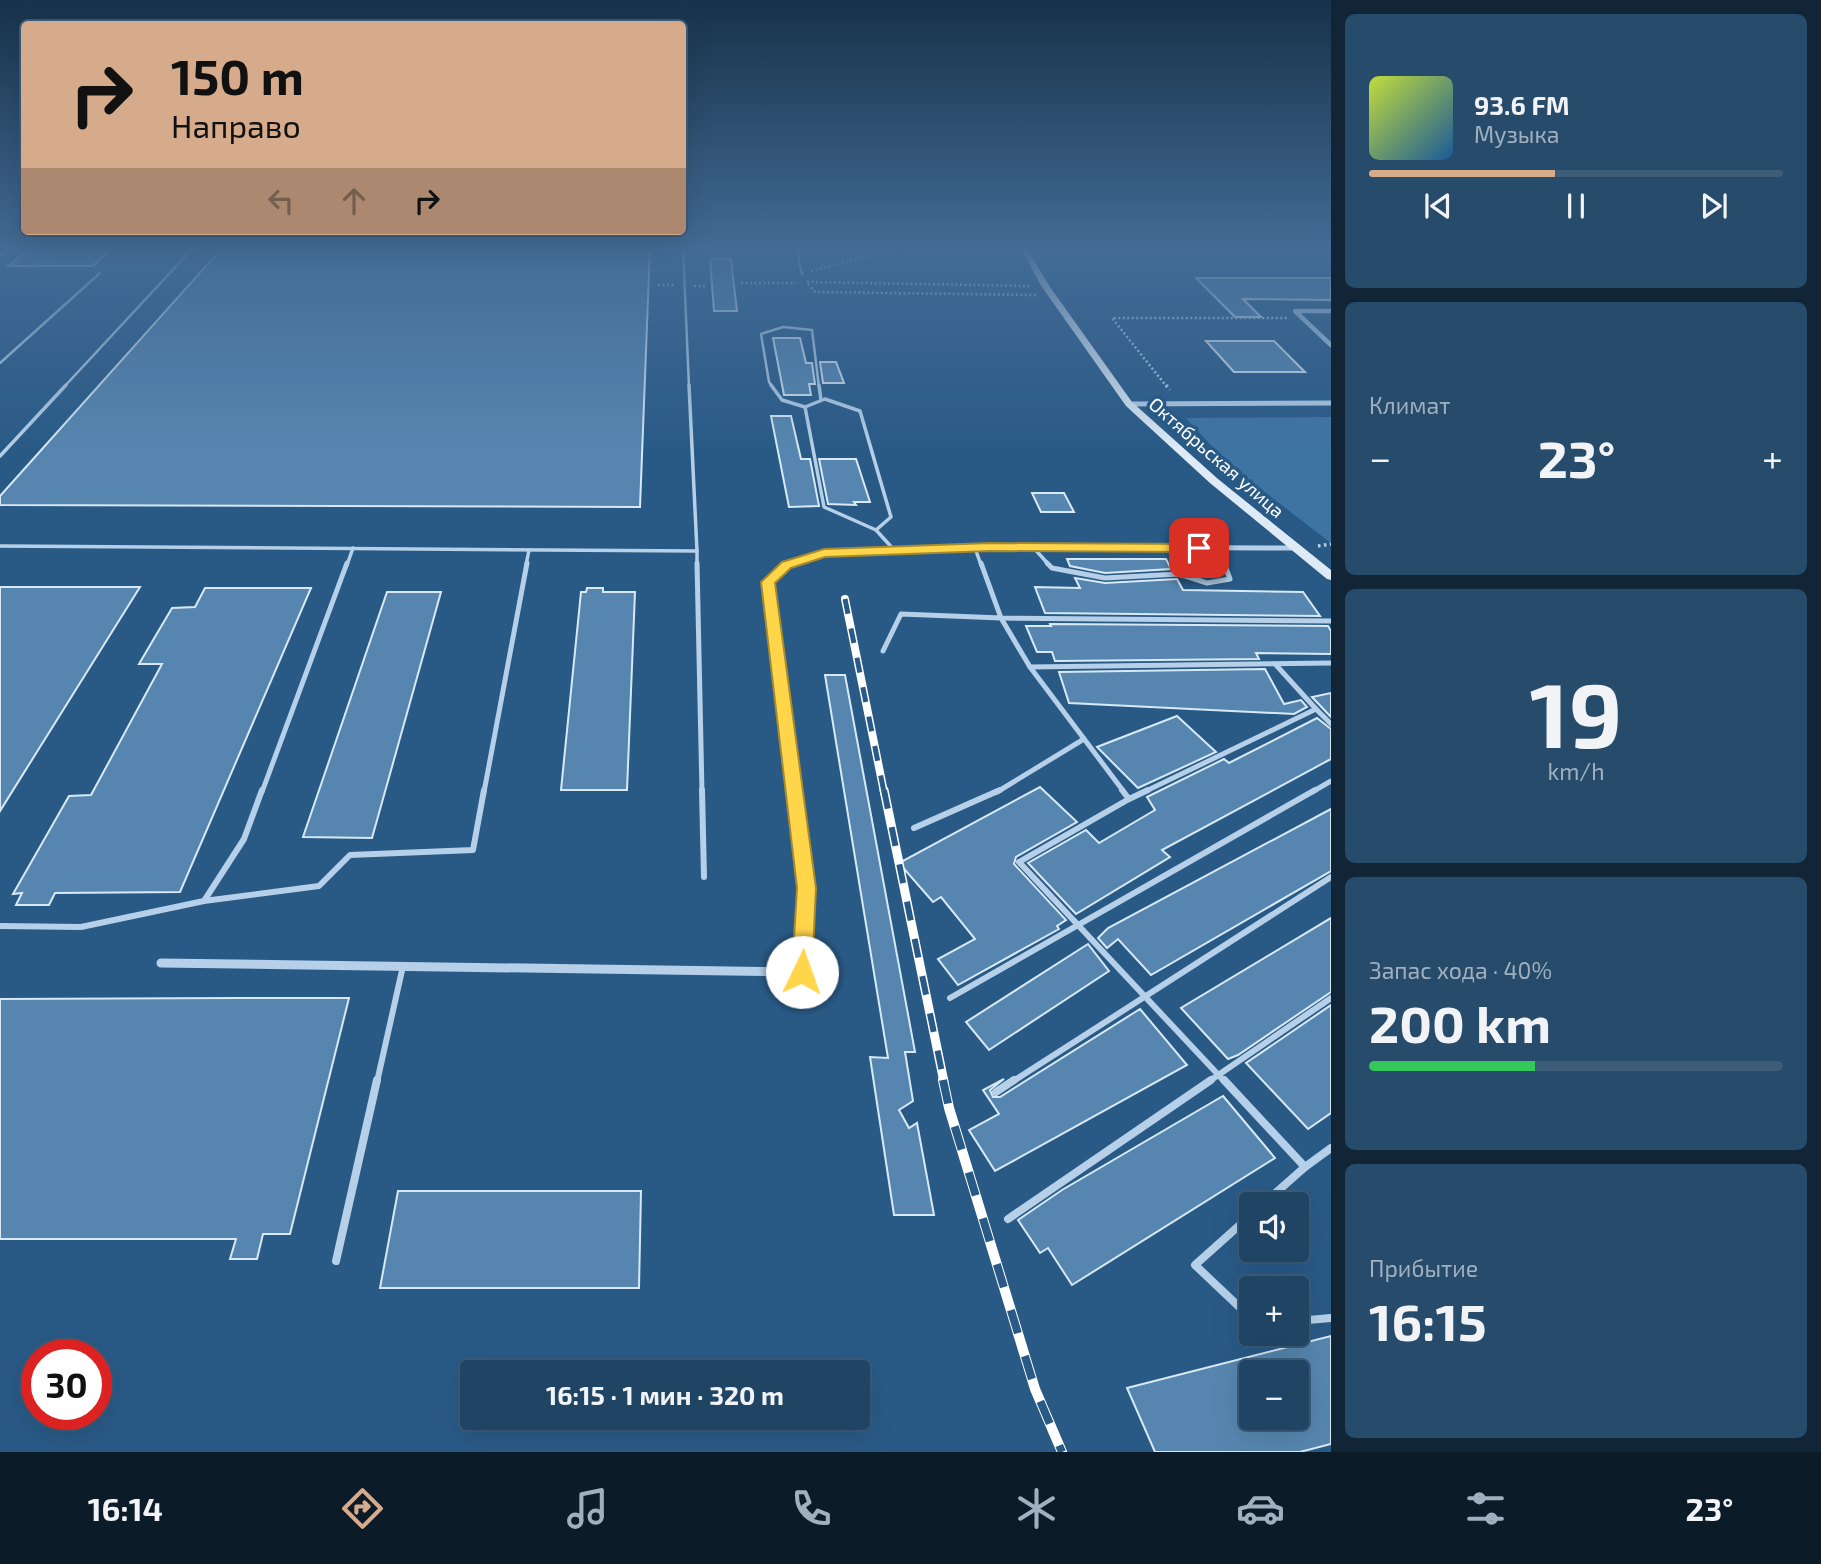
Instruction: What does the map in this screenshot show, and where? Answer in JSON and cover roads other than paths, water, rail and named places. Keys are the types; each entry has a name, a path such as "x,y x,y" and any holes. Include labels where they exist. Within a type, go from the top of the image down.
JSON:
{"main road":[{"name":"Октябрьская улица","path":"1066,315 1129,404 1214,481 1331,576"}],"street":[{"path":"1299,315 1331,345"},
{"path":"1129,404 1331,402"},
{"path":"161,962 802,972 806,888 768,582 786,565 824,553 1033,547 1297,548"}],"lane":[{"path":"0,363 54,315"},
{"path":"0,456 131,315"},
{"path":"686,315 696,551 704,877"},
{"path":"805,407 782,400 769,383 761,334 783,327 812,330 821,400"},
{"path":"805,407 813,400 834,399 860,411 891,517 876,530"},
{"path":"805,407 824,507 876,530 895,551"},
{"path":"0,546 696,551"},
{"path":"1033,547 1052,568 1105,578 1179,574 1207,583 1230,579 1219,548"},
{"path":"204,901 244,839 353,548"},
{"path":"975,548 1001,618 1030,667 1129,799"},
{"path":"1179,574 1198,559 1199,548"},
{"path":"0,926 81,927 204,901 319,886 350,855 473,850 529,550"},
{"path":"883,651 901,614 1001,618 1331,621"},
{"path":"1030,667 1331,663"},
{"path":"1276,665 1331,724"},
{"path":"1305,1167 1019,862 1129,799 1316,709"},
{"path":"914,828 987,797 1084,738"},
{"path":"950,998 1079,927 1331,781"},
{"path":"996,1092 1331,877"},
{"path":"336,1261 403,966"},
{"path":"1008,1219 1331,998"},
{"path":"1277,1192 1331,1148"},
{"path":"1239,1226 1195,1265 1239,1307"},
{"path":"1309,1320 1331,1318"}],"railway":[{"path":"845,599 884,792"},
{"path":"884,790 944,1082"},
{"path":"943,1080 949,1108 1035,1389 1062,1452"}]}
